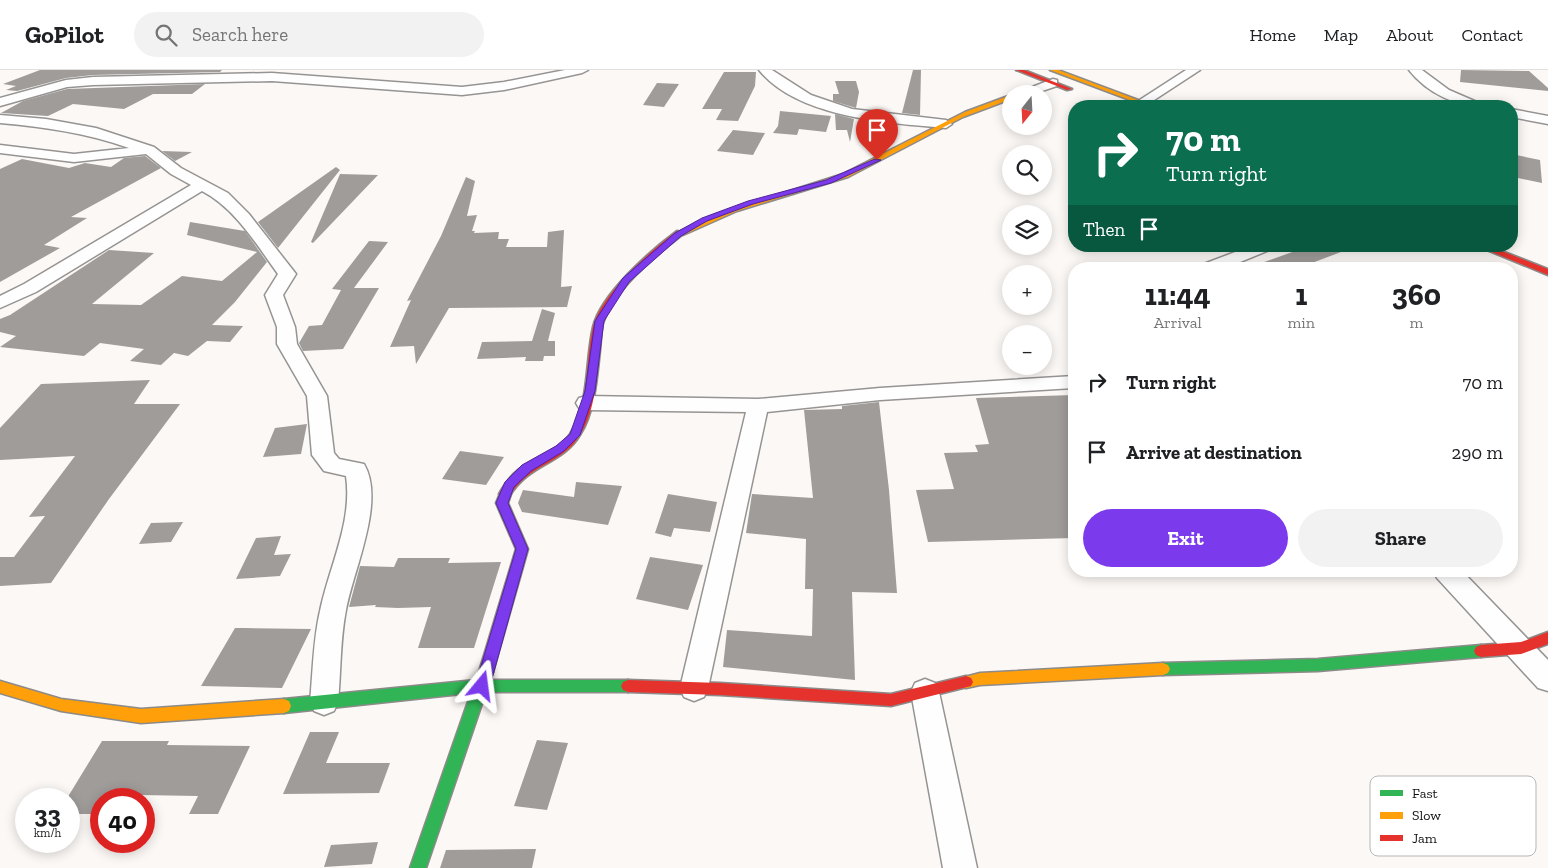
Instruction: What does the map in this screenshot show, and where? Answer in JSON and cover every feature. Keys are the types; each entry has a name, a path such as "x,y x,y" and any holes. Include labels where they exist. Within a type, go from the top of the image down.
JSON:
{"main road":[{"path":"1019,70 1079,93"},
{"path":"1053,70 1135,100"},
{"path":"418,868 482,686 522,549 502,503 503,496 509,485 526,468 560,449 575,435 590,391 600,321 626,280 678,234 704,219 750,203 828,182 893,153 946,124 1002,101"},
{"path":"1496,252 1548,272"},
{"path":"0,687 61,706 141,716 324,702 482,686 592,685 694,688 891,700 980,679 1144,669 1318,665 1521,648 1548,638"}],"street":[{"path":"23,94 71,70"},
{"path":"522,70 535,79"},
{"path":"0,102 23,94 66,84 219,74 307,78 462,91 582,70"},
{"path":"765,70 796,93 833,108 868,118 946,124"},
{"path":"1152,100 1194,70"},
{"path":"1415,70 1436,89 1450,98 1458,100"},
{"path":"1047,85 1053,83"},
{"path":"1518,114 1548,120"},
{"path":"0,119 46,123 96,132 149,150 176,171 223,196 244,218 286,274 274,295 286,327 287,344 317,396 323,455 332,466 356,470 360,484 359,507 332,611 324,702"},
{"path":"0,145 46,123"},
{"path":"0,149 74,158 149,150"},
{"path":"0,303 30,288 201,185"},
{"path":"1225,262 1251,252"},
{"path":"586,403 758,406 880,394 1068,382"},
{"path":"694,688 758,406"},
{"path":"1452,577 1548,678"},
{"path":"925,692 960,868"}],"building":[{"path":"40,70 222,70 220,72 93,75 66,78 17,91 6,90 16,86 3,84"},
{"path":"913,70 921,70 920,115 902,113"},
{"path":"1461,70 1529,71 1548,88 1548,91 1460,82"},
{"path":"724,72 756,72 755,86 738,121 716,120 722,109 702,109"},
{"path":"835,81 856,81 859,92 856,108 833,101 833,94 839,94"},
{"path":"657,83 679,84 664,107 643,105"},
{"path":"205,84 192,94 153,94 124,109 73,104 48,116 1,113 23,101 67,89"},
{"path":"780,111 831,116 826,132 799,129 797,135 773,133 778,126"},
{"path":"835,114 854,119 850,142 847,130 836,130"},
{"path":"733,130 765,133 753,155 717,151"},
{"path":"162,151 192,152 175,161"},
{"path":"1518,155 1540,160 1542,183 1518,178"},
{"path":"145,156 161,168 71,217 87,218 44,245 60,248 0,282 0,169 22,159 69,168 85,163 111,167 124,158"},
{"path":"336,167 340,170 278,248 258,222"},
{"path":"340,174 378,175 313,243 311,242"},
{"path":"466,177 475,181 467,216 477,215 472,231 475,231 474,233 499,232 498,239 509,239 506,247 547,247 548,232 564,230 561,287 572,286 567,307 449,308 416,364 414,346 390,347 411,300 407,301 441,236"},
{"path":"190,222 245,231 267,262 235,302 212,325 243,326 230,342 207,341 188,356 174,353 161,365 130,361 144,349 100,343 84,356 0,347 16,336 0,332 0,319 10,315 109,250 154,253 92,304 141,305 182,276 222,281 257,252 187,235"},
{"path":"369,241 388,242 354,288 379,288 343,349 303,351 299,343 309,326 322,325 341,290 332,289"},
{"path":"1292,252 1341,252 1315,262 1264,262"},
{"path":"542,309 555,313 548,341 555,341 555,356 544,356 543,361 525,361 526,357 477,359 482,342 532,341"},
{"path":"150,380 134,404 180,404 109,499 51,583 0,586 0,557 14,557 45,516 29,517 75,456 0,460 0,428 41,384"},
{"path":"1068,395 1068,538 928,542 916,490 954,489 944,453 978,452 975,445 989,444 976,398"},
{"path":"879,402 889,490 897,593 852,592 855,680 723,667 727,630 812,636 813,589 805,589 806,539 746,533 752,494 813,498 804,410 842,409 842,406"},
{"path":"307,424 301,454 263,457 275,428"},
{"path":"460,451 504,457 486,485 442,479"},
{"path":"576,482 622,486 608,525 522,512 518,503 523,490 574,497"},
{"path":"668,494 717,502 710,532 674,528 671,537 655,533"},
{"path":"183,522 171,542 139,544 151,523"},
{"path":"281,536 274,555 291,554 280,576 236,579 256,538"},
{"path":"650,557 703,565 688,610 636,599"},
{"path":"398,558 450,558 448,563 501,562 474,648 418,648 431,607 375,607 376,605 349,607 360,566 394,567"},
{"path":"235,628 311,629 282,688 201,686"},
{"path":"310,732 339,732 326,763 390,763 379,793 283,794"},
{"path":"537,740 568,743 547,810 514,806"},
{"path":"102,741 169,741 167,745 250,746 218,814 189,814 198,796 155,795 155,788 90,788 90,814 80,814 80,788 73,788"},
{"path":"378,842 372,864 324,867 331,845"},
{"path":"536,849 532,868 440,868 446,850"}],"traffic: fast":[{"path":"1163,669 1318,665 1481,651"},
{"path":"418,868 486,672"},
{"path":"284,706 482,686 628,686"}],"traffic: slow":[{"path":"1053,70 1135,100"},
{"path":"680,233 716,216 828,182 862,168 944,124 1002,100"},
{"path":"486,672 522,549 502,503 505,494"},
{"path":"966,682 980,679 1163,669"},
{"path":"0,687 61,705 141,716 284,706"}],"traffic: jam":[{"path":"1019,70 1069,89"},
{"path":"505,494 511,483 520,474 561,450 570,442 576,433 586,404 597,329 604,311 634,273 680,233"},
{"path":"1496,252 1548,272"},
{"path":"1481,651 1521,648 1548,638"},
{"path":"628,686 720,689 891,700 966,682"}],"route":[{"path":"482,686 522,549 502,503 503,496 509,485 526,468 560,449 575,435 590,391 600,321 626,280 678,234 704,219 750,203 828,182 877,160"}]}
